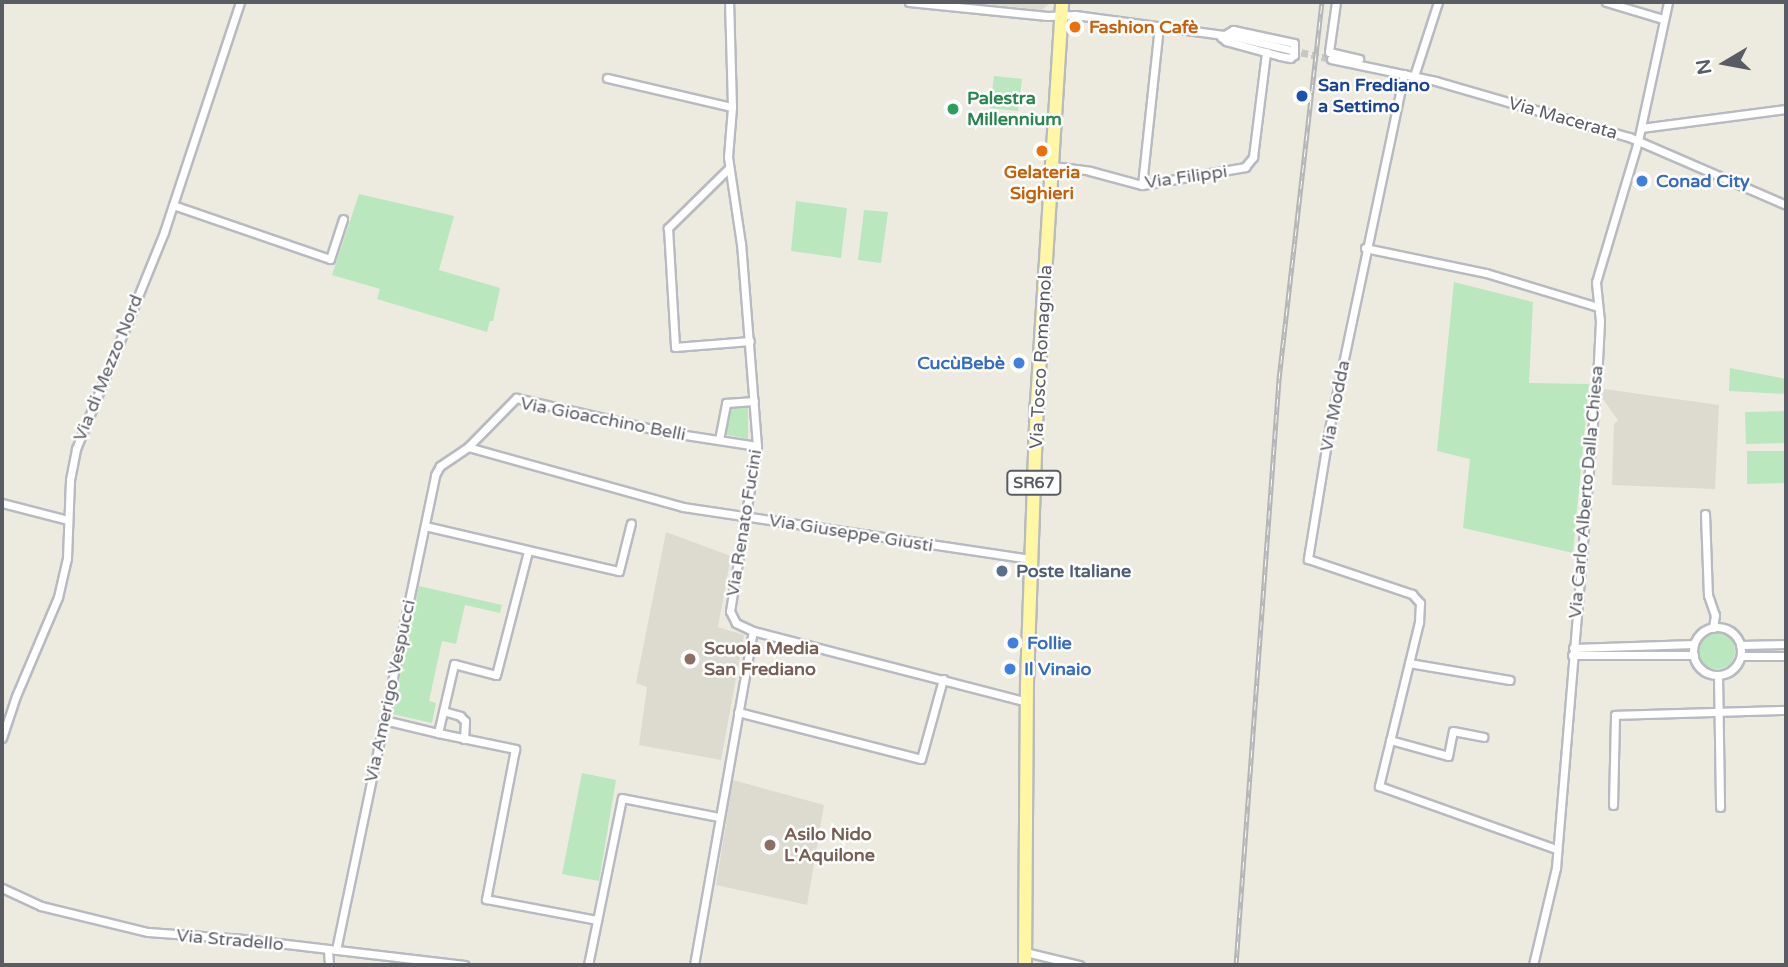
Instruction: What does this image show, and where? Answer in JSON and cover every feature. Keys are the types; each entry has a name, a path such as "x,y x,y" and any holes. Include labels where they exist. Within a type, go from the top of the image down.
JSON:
{"main road":[{"name":"Via Tosco Romagnola","path":"1025,959 1027,702 1038,378 1062,8"}],"street":[{"name":"Via di Mezzo Nord","path":"2,738 16,696 55,609 66,558 76,449 173,205 240,2"},
{"name":"Via Renato Fucini","path":"729,2 732,107 729,168 737,201 757,446 731,614 736,623 753,631"},
{"path":"909,2 1047,16 1062,8 1158,27 1237,37 1291,50"},
{"name":"Via Macerata","path":"1336,2 1330,55 1414,76 1638,141 1786,205"},
{"path":"1414,76 1438,2"},
{"path":"1606,2 1663,19"},
{"name":"Via Carlo Alberto Dalla Chiesa","path":"1556,849 1598,360 1596,282 1638,141 1668,2"},
{"path":"1142,185 1158,27"},
{"path":"1233,30 1294,43 1296,47 1290,58 1221,37 1233,30"},
{"name":"Via Filippi","path":"1052,166 1090,171 1142,185 1245,167 1253,157 1266,52"},
{"name":"Via Modda","path":"1404,74 1365,248 1330,424 1308,559 1417,598 1420,606 1419,622 1379,786 1556,849"},
{"path":"607,78 732,107"},
{"path":"1641,128 1786,109"},
{"path":"729,168 668,228 675,347 750,341"},
{"path":"173,205 330,260 343,219"},
{"path":"1365,248 1486,273 1598,307"},
{"name":"Via Gioacchino Belli","path":"468,447 516,398 666,432 757,446"},
{"path":"719,440 726,403 754,401"},
{"name":"Via Giuseppe Giusti","path":"468,447 683,507 1032,559"},
{"name":"Via Amerigo Vespucci","path":"329,965 437,470 468,447"},
{"path":"2,503 68,520"},
{"path":"1704,514 1708,595 1715,615 1713,628"},
{"path":"425,526 618,571 631,523"},
{"path":"438,733 454,664 496,675 528,551"},
{"path":"1713,628 1730,631 1740,645 1741,656 1732,670 1717,675 1703,670 1694,655 1694,644 1701,634 1713,628"},
{"path":"694,965 753,631 1027,702"},
{"path":"1572,652 1694,644"},
{"path":"1740,645 1786,644"},
{"path":"1572,652 1694,655"},
{"path":"1741,656 1786,656"},
{"path":"1409,663 1510,680"},
{"path":"1717,675 1720,807"},
{"path":"738,712 921,759 943,680"},
{"path":"1613,805 1615,715 1786,710"},
{"path":"443,711 460,716 465,721 464,739"},
{"path":"384,720 515,749 486,899 597,920"},
{"path":"1390,740 1448,756 1453,731 1483,737"},
{"path":"588,965 622,799 719,817"},
{"path":"1533,965 1554,880 1556,849"},
{"name":"Via Stradello","path":"2,888 41,906 137,931 464,965"},
{"path":"1025,959 1079,965"}],"shaded area":[{"path":"969,2 1051,2 1042,10"},
{"path":"1604,389 1719,405 1715,489 1612,485 1614,424 1618,420 1602,398"},
{"name":"Scuola Media San Frediano","path":"666,532 731,556 718,627 744,635 721,760 639,745 647,687 636,683"},
{"name":"Asilo Nido L'Aquilone","path":"733,780 824,805 807,905 716,885"}],"green space":[{"path":"994,76 1022,79 1018,111 990,108"},
{"path":"359,194 454,216 439,270 500,288 493,321 490,321 487,332 377,299 380,289 332,275"},
{"path":"796,201 847,208 841,258 791,251"},
{"path":"864,210 888,212 881,263 858,260"},
{"path":"1454,282 1533,302 1529,383 1589,384 1573,553 1463,528 1470,459 1437,451"},
{"path":"1730,368 1786,379 1786,394 1729,391"},
{"path":"748,404 748,439 723,434 729,405"},
{"path":"1786,411 1786,443 1746,444 1745,412"},
{"path":"1747,451 1786,451 1786,483 1747,484"},
{"path":"419,586 502,605 500,613 465,605 456,644 442,641 429,701 436,703 432,723 392,714"},
{"path":"1717,633 1730,638 1735,651 1730,664 1717,669 1704,664 1699,651 1704,638"},
{"path":"582,773 616,780 599,881 562,874"}],"tunnel":[{"path":"1291,50 1331,59"}],"railway":[{"path":"1236,965 1279,379 1322,2"}],"place":[{"name":"Fashion Cafè","path":"1075,27"},
{"name":"San Frediano a Settimo","path":"1302,96"},
{"name":"Palestra Millennium","path":"953,109"},
{"name":"Gelateria Sighieri","path":"1042,151"},
{"name":"Conad City","path":"1642,181"},
{"name":"CucùBebè","path":"1019,363"},
{"name":"Poste Italiane","path":"1002,571"},
{"name":"Follie","path":"1013,643"},
{"name":"Scuola Media San Frediano","path":"690,659"},
{"name":"Il Vinaio","path":"1010,669"},
{"name":"Asilo Nido L'Aquilone","path":"770,845"}]}
